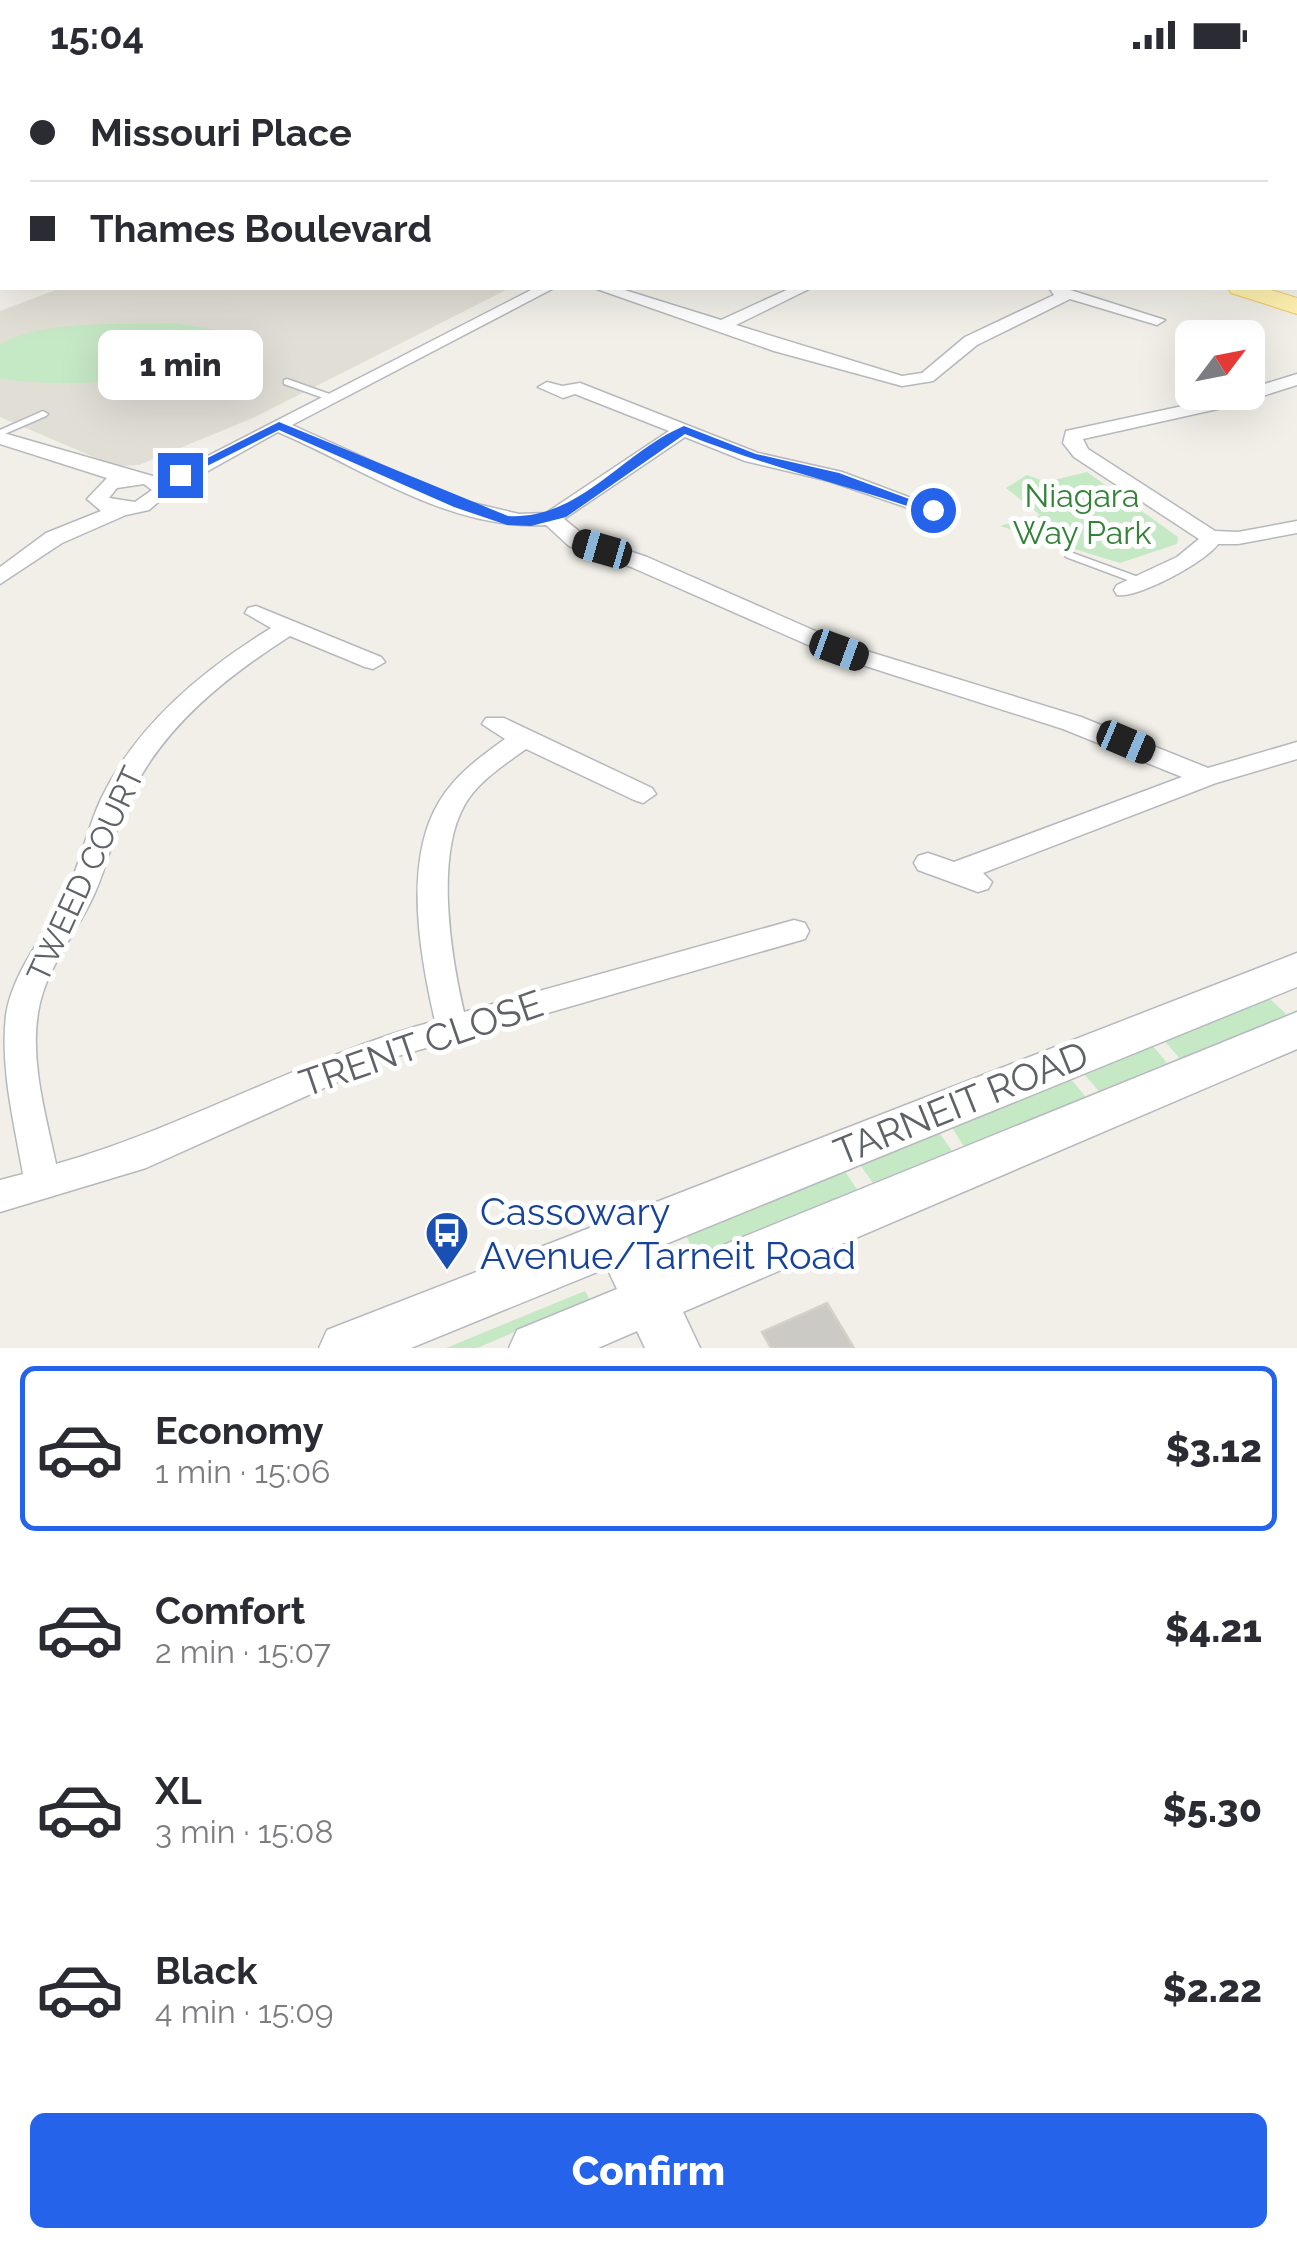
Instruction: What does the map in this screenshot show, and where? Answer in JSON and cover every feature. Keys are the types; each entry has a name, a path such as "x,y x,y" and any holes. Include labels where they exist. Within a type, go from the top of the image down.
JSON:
{"main road":[{"path":"1246,290 1297,306"},
{"name":"TARNEIT ROAD","path":"346,1348 1297,969"},
{"name":"TARNEIT ROAD","path":"536,1348 1297,1030"},
{"path":"620,1238 673,1348"}],"street":[{"path":"54,538 123,509 152,502 163,488 212,458 542,290"},
{"path":"609,290 806,355 908,381 930,375 971,342 1068,294"},
{"path":"723,325 799,290"},
{"path":"1053,290 1158,320"},
{"path":"1297,379 1226,402 1086,429 1074,436 1072,443 1186,525 1211,536 1238,538 1297,527"},
{"path":"546,387 564,392 574,387 752,457 848,480 938,510"},
{"path":"279,426 492,516 519,522 550,519 684,430"},
{"path":"0,436 28,448 133,478 155,480 163,488"},
{"path":"28,448 99,495 106,506 123,509"},
{"path":"0,577 54,538 99,495 133,478 212,458"},
{"path":"550,519 577,541 639,562 839,650 1072,723 1207,777"},
{"path":"1131,585 1194,557 1211,536"},
{"path":"256,612 372,664"},
{"name":"TWEED COURT","path":"43,1186 22,1058 22,1012 38,968 92,868 117,793 147,747 224,666 288,627"},
{"path":"495,724 647,793"},
{"path":"452,1027 437,971 438,846 449,808 477,773 523,738"},
{"path":"953,873 1207,777 1297,750"},
{"name":"TRENT CLOSE","path":"0,1196 134,1157 383,1048 661,972 796,929"}],"lane":[{"path":"1044,70 1070,70"},
{"path":"287,382 332,398"},
{"path":"0,436 43,414"},
{"path":"1070,555 1131,585"}],"shaded area":[{"path":"56,290 506,290 255,417 139,465 115,466 0,417 0,311"}],"green space":[{"path":"175,323 217,330 227,339 226,352 180,371 116,381 51,383 0,378 0,344 20,336 63,327"},
{"name":"Niagara Way Park","path":"1087,472 1178,537 1177,544 1120,563 1000,526 1040,515 1006,488 1027,475 1046,482"},
{"path":"1268,997 1286,1014 1283,1018 1180,1059 1163,1039"},
{"path":"1151,1044 1167,1063 1099,1091 1082,1072"},
{"path":"1069,1077 1085,1096 1081,1101 965,1148 951,1126"},
{"path":"938,1131 952,1151 873,1183 858,1162"},
{"path":"843,1168 858,1191 696,1257 684,1231"},
{"path":"585,1291 590,1300 477,1348 446,1348"}],"building":[{"path":"827,1303 854,1348 771,1348 762,1332"}],"place":[{"name":"Cassowary Avenue/Tarneit Road","path":"447,1271"}],"route":[{"path":"180,475 279,426 326,443 406,483 459,504 507,520 531,522 561,514 684,430 752,457 834,476 933,510"}]}
